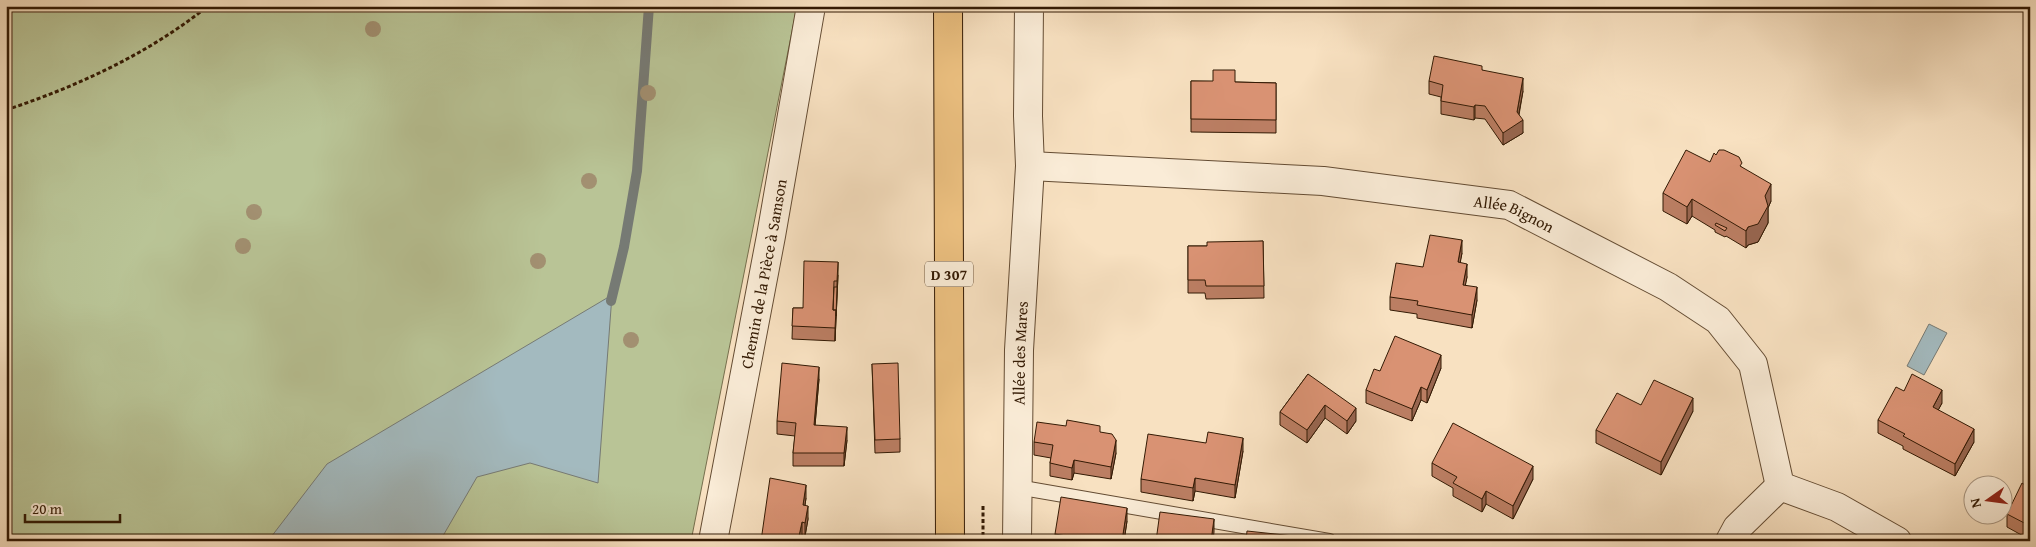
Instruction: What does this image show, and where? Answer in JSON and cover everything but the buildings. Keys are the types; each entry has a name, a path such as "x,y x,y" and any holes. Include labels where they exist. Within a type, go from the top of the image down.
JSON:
{"main road":[{"name":"D 307","path":"948,6 950,541"}],"street":[{"name":"Chemin de la Pièce à Samson","path":"713,541 771,236 811,6"},
{"name":"Allée des Mares","path":"1017,541 1019,350 1030,166 1028,116 1029,6"},
{"name":"Allée Bignon","path":"1030,166 1323,181 1509,205 1668,287 1718,320 1753,364 1780,486"},
{"path":"1730,541 1736,528 1780,486 1837,506 1897,541"}],"lane":[{"path":"1017,487 1329,541"}],"path":[{"path":"6,110 50,95 98,75 154,44 208,6"}],"green space":[{"path":"6,6 797,6 691,541 6,541"}],"water":[{"path":"612,295 598,483 530,463 477,477 440,541 268,541 327,464"},
{"path":"1929,324 1947,333 1924,375 1907,366"}],"waterway":[{"path":"611,301 624,247 637,171 649,6"}]}
